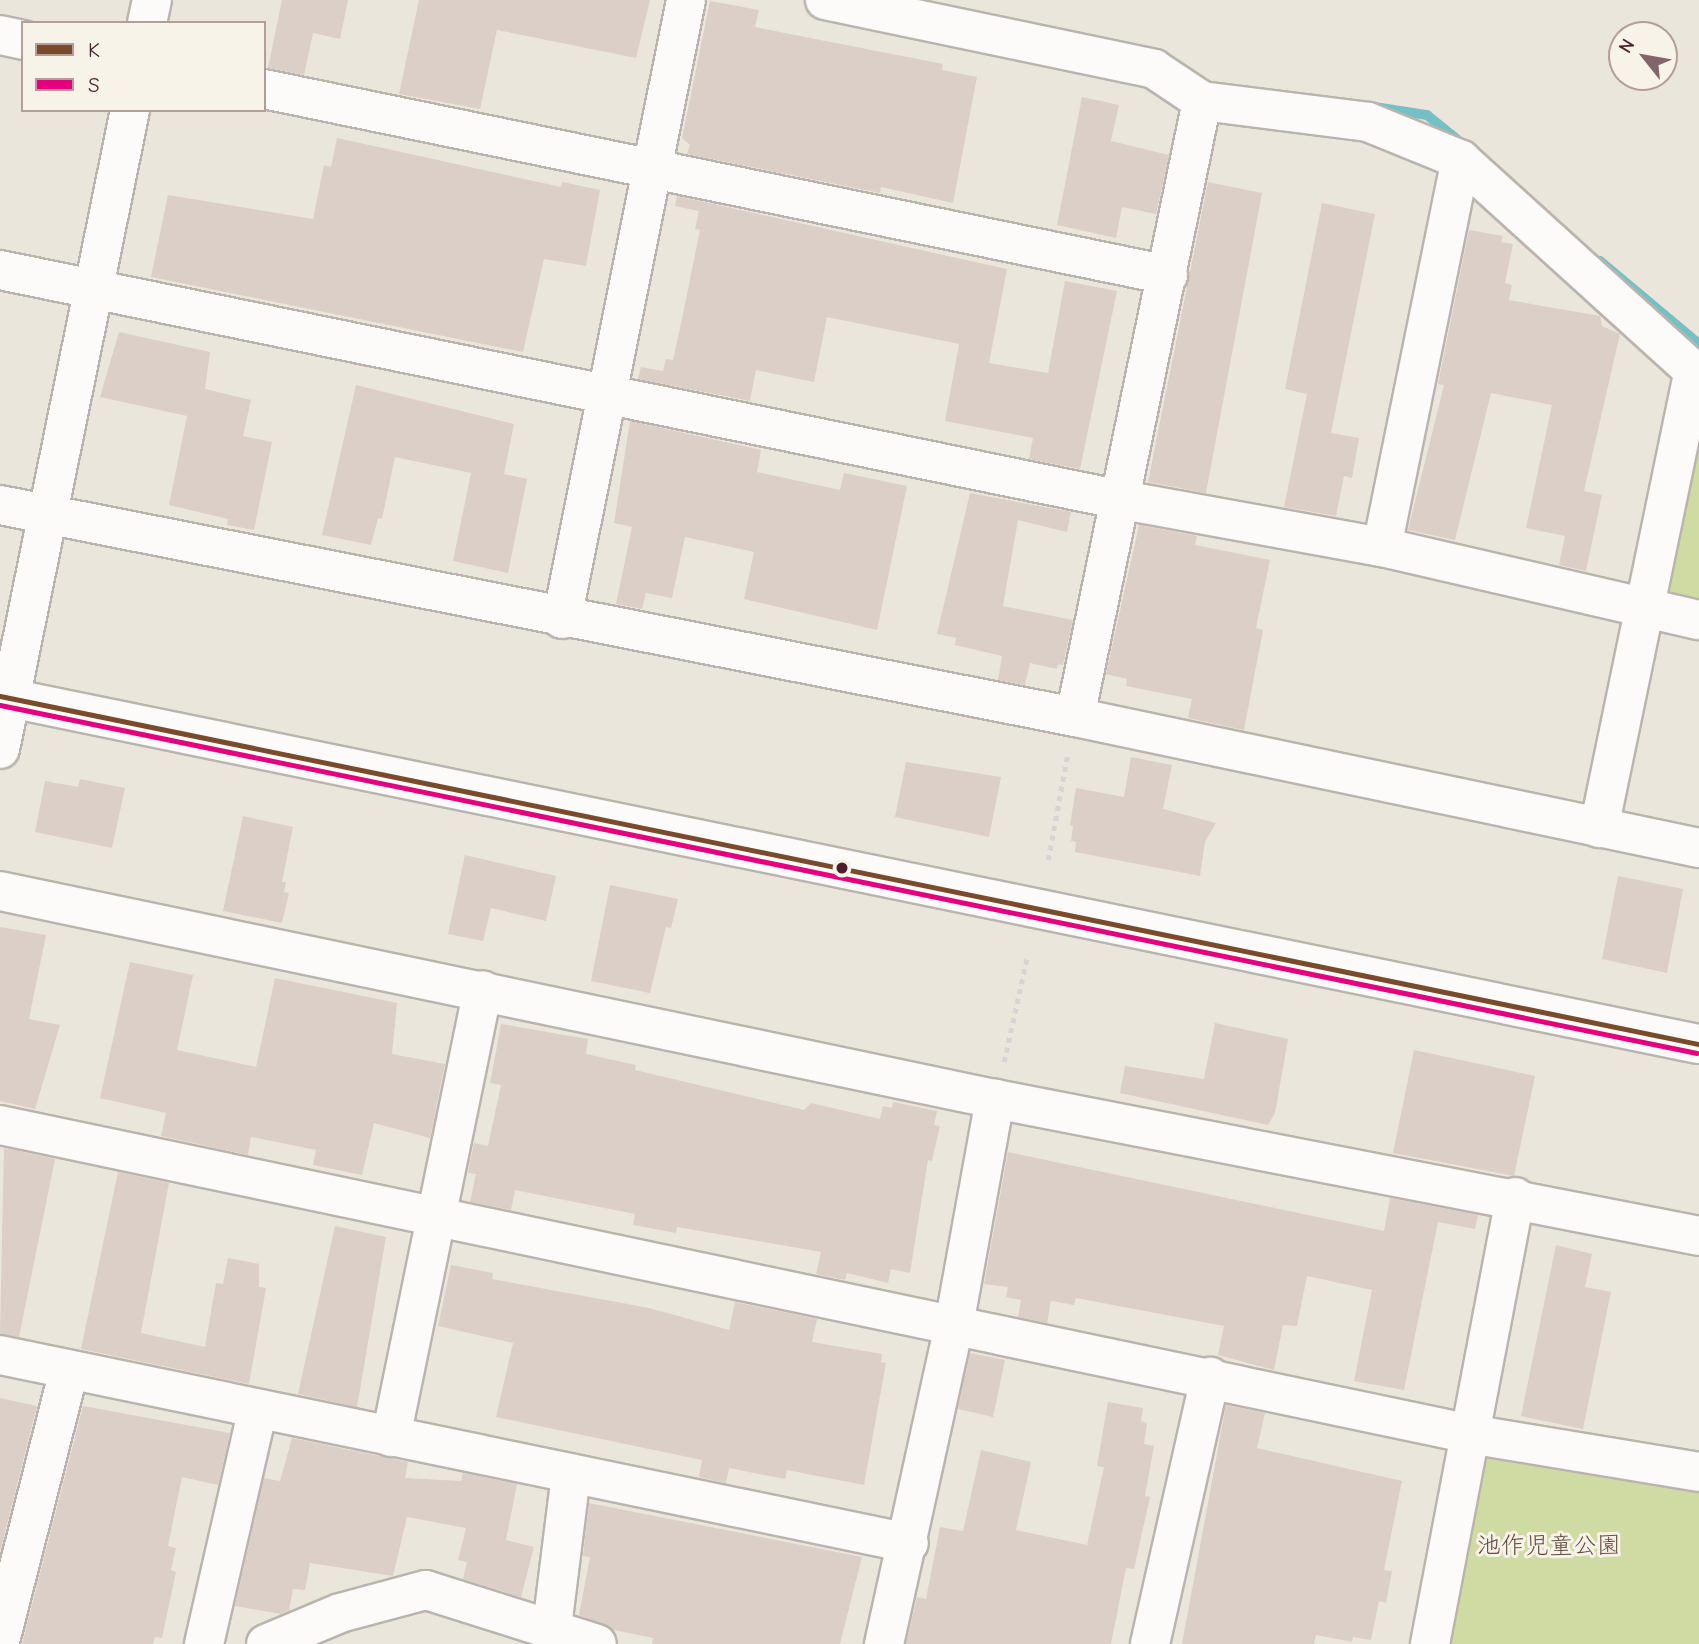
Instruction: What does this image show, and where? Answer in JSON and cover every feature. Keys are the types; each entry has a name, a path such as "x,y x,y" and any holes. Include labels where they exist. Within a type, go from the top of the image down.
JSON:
{"street":[{"path":"148,21 152,0"},
{"path":"562,619 687,0"},
{"path":"825,0 1154,69 1202,101 1368,122 1461,160 1696,373 1599,828"},
{"path":"0,35 21,40"},
{"path":"266,89 1168,275"},
{"path":"1075,717 1116,499 1168,275 1202,101"},
{"path":"0,749 5,697 47,515 130,112"},
{"path":"1382,547 1461,160"},
{"path":"0,270 1116,499 1382,547 1644,610 1699,620"},
{"path":"0,505 562,619 1075,717 1699,848"},
{"path":"5,697 1699,1044"},
{"path":"0,891 995,1099 1515,1197 1699,1236"},
{"path":"391,1437 483,990"},
{"path":"884,1644 909,1544 954,1325 995,1099"},
{"path":"0,1125 436,1218 1210,1377 1470,1434 1699,1472"},
{"path":"1430,1644 1515,1197"},
{"path":"0,1355 909,1544"},
{"path":"0,1641 69,1370"},
{"path":"1150,1644 1210,1377"},
{"path":"204,1644 258,1409"},
{"path":"552,1627 571,1474"},
{"path":"266,1644 340,1613 426,1590 552,1627 597,1644"}],"path":[{"path":"1048,860 1075,717"},
{"path":"995,1099 1027,957"}],"green space":[{"path":"1699,376 1699,620 1644,610"},
{"name":"池作児童公園","path":"1470,1434 1699,1472 1699,1644 1430,1644"}],"building":[{"path":"282,0 348,0 340,39 313,33 304,75 268,68"},
{"path":"419,0 650,0 636,58 497,30 480,109 399,94"},
{"path":"710,1 759,10 755,27 943,64 942,70 977,77 953,203 881,187 880,193 687,154 690,145 682,138"},
{"path":"1082,97 1119,105 1111,141 1169,155 1156,214 1122,207 1116,238 1057,225"},
{"path":"337,138 561,187 562,182 600,190 586,266 544,259 523,352 151,277 168,195 313,219 324,165 331,167"},
{"path":"1208,182 1262,193 1206,493 1148,482"},
{"path":"677,196 1007,269 989,363 1048,373 1065,281 1117,291 1080,469 1029,459 1033,438 945,421 959,344 827,317 814,382 756,370 750,401 638,379 641,367 663,371 666,359 673,360 683,314 700,230 695,229 699,211 675,206"},
{"path":"1322,203 1375,214 1331,433 1359,438 1352,478 1344,476 1336,516 1284,507 1307,394 1285,389"},
{"path":"1469,230 1503,236 1501,242 1513,244 1505,283 1512,285 1509,300 1600,316 1602,326 1620,334 1584,491 1602,495 1586,571 1559,565 1565,536 1526,528 1552,405 1491,393 1455,540 1408,530 1444,385 1438,384"},
{"path":"119,332 210,352 205,389 251,400 243,436 272,442 254,530 227,525 228,519 169,505 187,416 100,397"},
{"path":"356,385 514,424 504,474 527,479 508,573 453,561 471,473 395,457 382,519 378,518 371,545 322,535"},
{"path":"630,421 761,450 757,472 840,490 844,473 907,486 877,630 744,599 754,552 685,537 672,598 646,593 642,609 616,604 632,527 614,523"},
{"path":"970,493 1071,512 1067,532 1018,520 1003,606 1073,620 1063,665 1058,664 1057,669 1030,663 1025,685 998,680 1002,656 955,645 956,638 937,634"},
{"path":"1139,525 1197,536 1195,545 1270,560 1256,628 1263,630 1244,730 1188,718 1192,699 1126,686 1127,679 1106,674"},
{"path":"1131,757 1172,765 1163,809 1216,823 1205,842 1200,876 1075,852 1076,842 1071,841 1073,826 1070,825 1076,788 1124,797"},
{"path":"906,762 1001,777 989,837 895,817"},
{"path":"80,779 125,788 112,848 35,832 45,781 78,787"},
{"path":"243,816 293,827 282,882 286,882 284,892 289,893 282,923 223,911"},
{"path":"465,855 556,876 546,921 491,908 483,941 448,934"},
{"path":"1618,876 1683,889 1667,973 1602,959"},
{"path":"610,885 678,899 671,928 666,927 650,993 591,981"},
{"path":"0,927 46,935 29,1019 60,1025 35,1109 0,1101"},
{"path":"130,962 193,975 177,1050 256,1067 275,978 397,1003 392,1054 445,1064 430,1138 374,1123 362,1175 313,1165 316,1150 251,1137 248,1155 161,1136 166,1113 100,1098"},
{"path":"1215,1023 1288,1039 1275,1113 1268,1125 1120,1093 1125,1066 1204,1079"},
{"path":"501,1024 588,1039 586,1054 636,1065 635,1070 804,1110 811,1103 880,1119 883,1106 892,1108 893,1102 937,1111 934,1125 940,1126 932,1161 928,1160 910,1273 891,1269 888,1283 847,1273 845,1280 816,1274 821,1252 677,1227 676,1233 633,1225 635,1214 515,1190 511,1210 470,1202 476,1174 468,1173 474,1143 488,1146 501,1085 490,1083"},
{"path":"1414,1050 1535,1076 1514,1176 1393,1153"},
{"path":"4,1148 55,1159 19,1337 0,1334"},
{"path":"1008,1152 1384,1231 1390,1198 1478,1215 1475,1229 1438,1222 1404,1390 1354,1381 1372,1290 1307,1276 1297,1326 1283,1325 1274,1370 1218,1355 1224,1326 1076,1298 1074,1305 1051,1301 1047,1323 1018,1317 1021,1300 1006,1297 1008,1287 984,1284"},
{"path":"118,1172 169,1183 141,1333 205,1347 216,1283 223,1284 228,1258 259,1264 259,1287 266,1288 249,1384 81,1349"},
{"path":"335,1226 386,1237 357,1407 298,1394"},
{"path":"1556,1245 1592,1254 1585,1287 1611,1292 1583,1429 1521,1416"},
{"path":"451,1265 493,1273 492,1279 649,1308 729,1330 735,1302 817,1319 812,1342 882,1354 881,1362 886,1363 864,1485 787,1470 785,1479 729,1468 726,1483 699,1477 702,1460 496,1417 513,1343 438,1326"},
{"path":"970,1353 1005,1360 993,1417 958,1409"},
{"path":"0,1398 37,1406 0,1552"},
{"path":"1108,1402 1143,1408 1141,1421 1147,1423 1144,1444 1154,1446 1145,1496 1150,1497 1134,1569 1126,1568 1111,1644 906,1644 917,1597 926,1599 940,1527 963,1531 981,1450 1031,1462 1016,1530 1087,1545 1104,1467 1097,1466"},
{"path":"1226,1405 1265,1413 1257,1448 1402,1481 1384,1570 1392,1571 1386,1603 1379,1601 1371,1640 1353,1637 1352,1642 1316,1635 1314,1644 1182,1644"},
{"path":"83,1406 230,1433 218,1485 182,1477 168,1546 176,1548 171,1570 176,1572 162,1638 155,1637 153,1644 22,1644"},
{"path":"292,1438 408,1462 405,1478 461,1481 463,1473 517,1484 506,1540 534,1547 521,1597 463,1579 467,1562 458,1560 466,1528 407,1517 393,1576 310,1563 305,1590 293,1589 289,1610 281,1614 235,1606 264,1478 280,1481"},
{"path":"589,1503 862,1557 840,1644 652,1644 653,1638 614,1630 579,1615 590,1557 583,1556"}],"waterway":[{"path":"1374,107 1427,115 1465,146"},
{"path":"1600,261 1699,344"}],"transit line":[{"name":"K","path":"0,696 1699,1044"},
{"name":"S","path":"0,705 1697,1053"}]}
